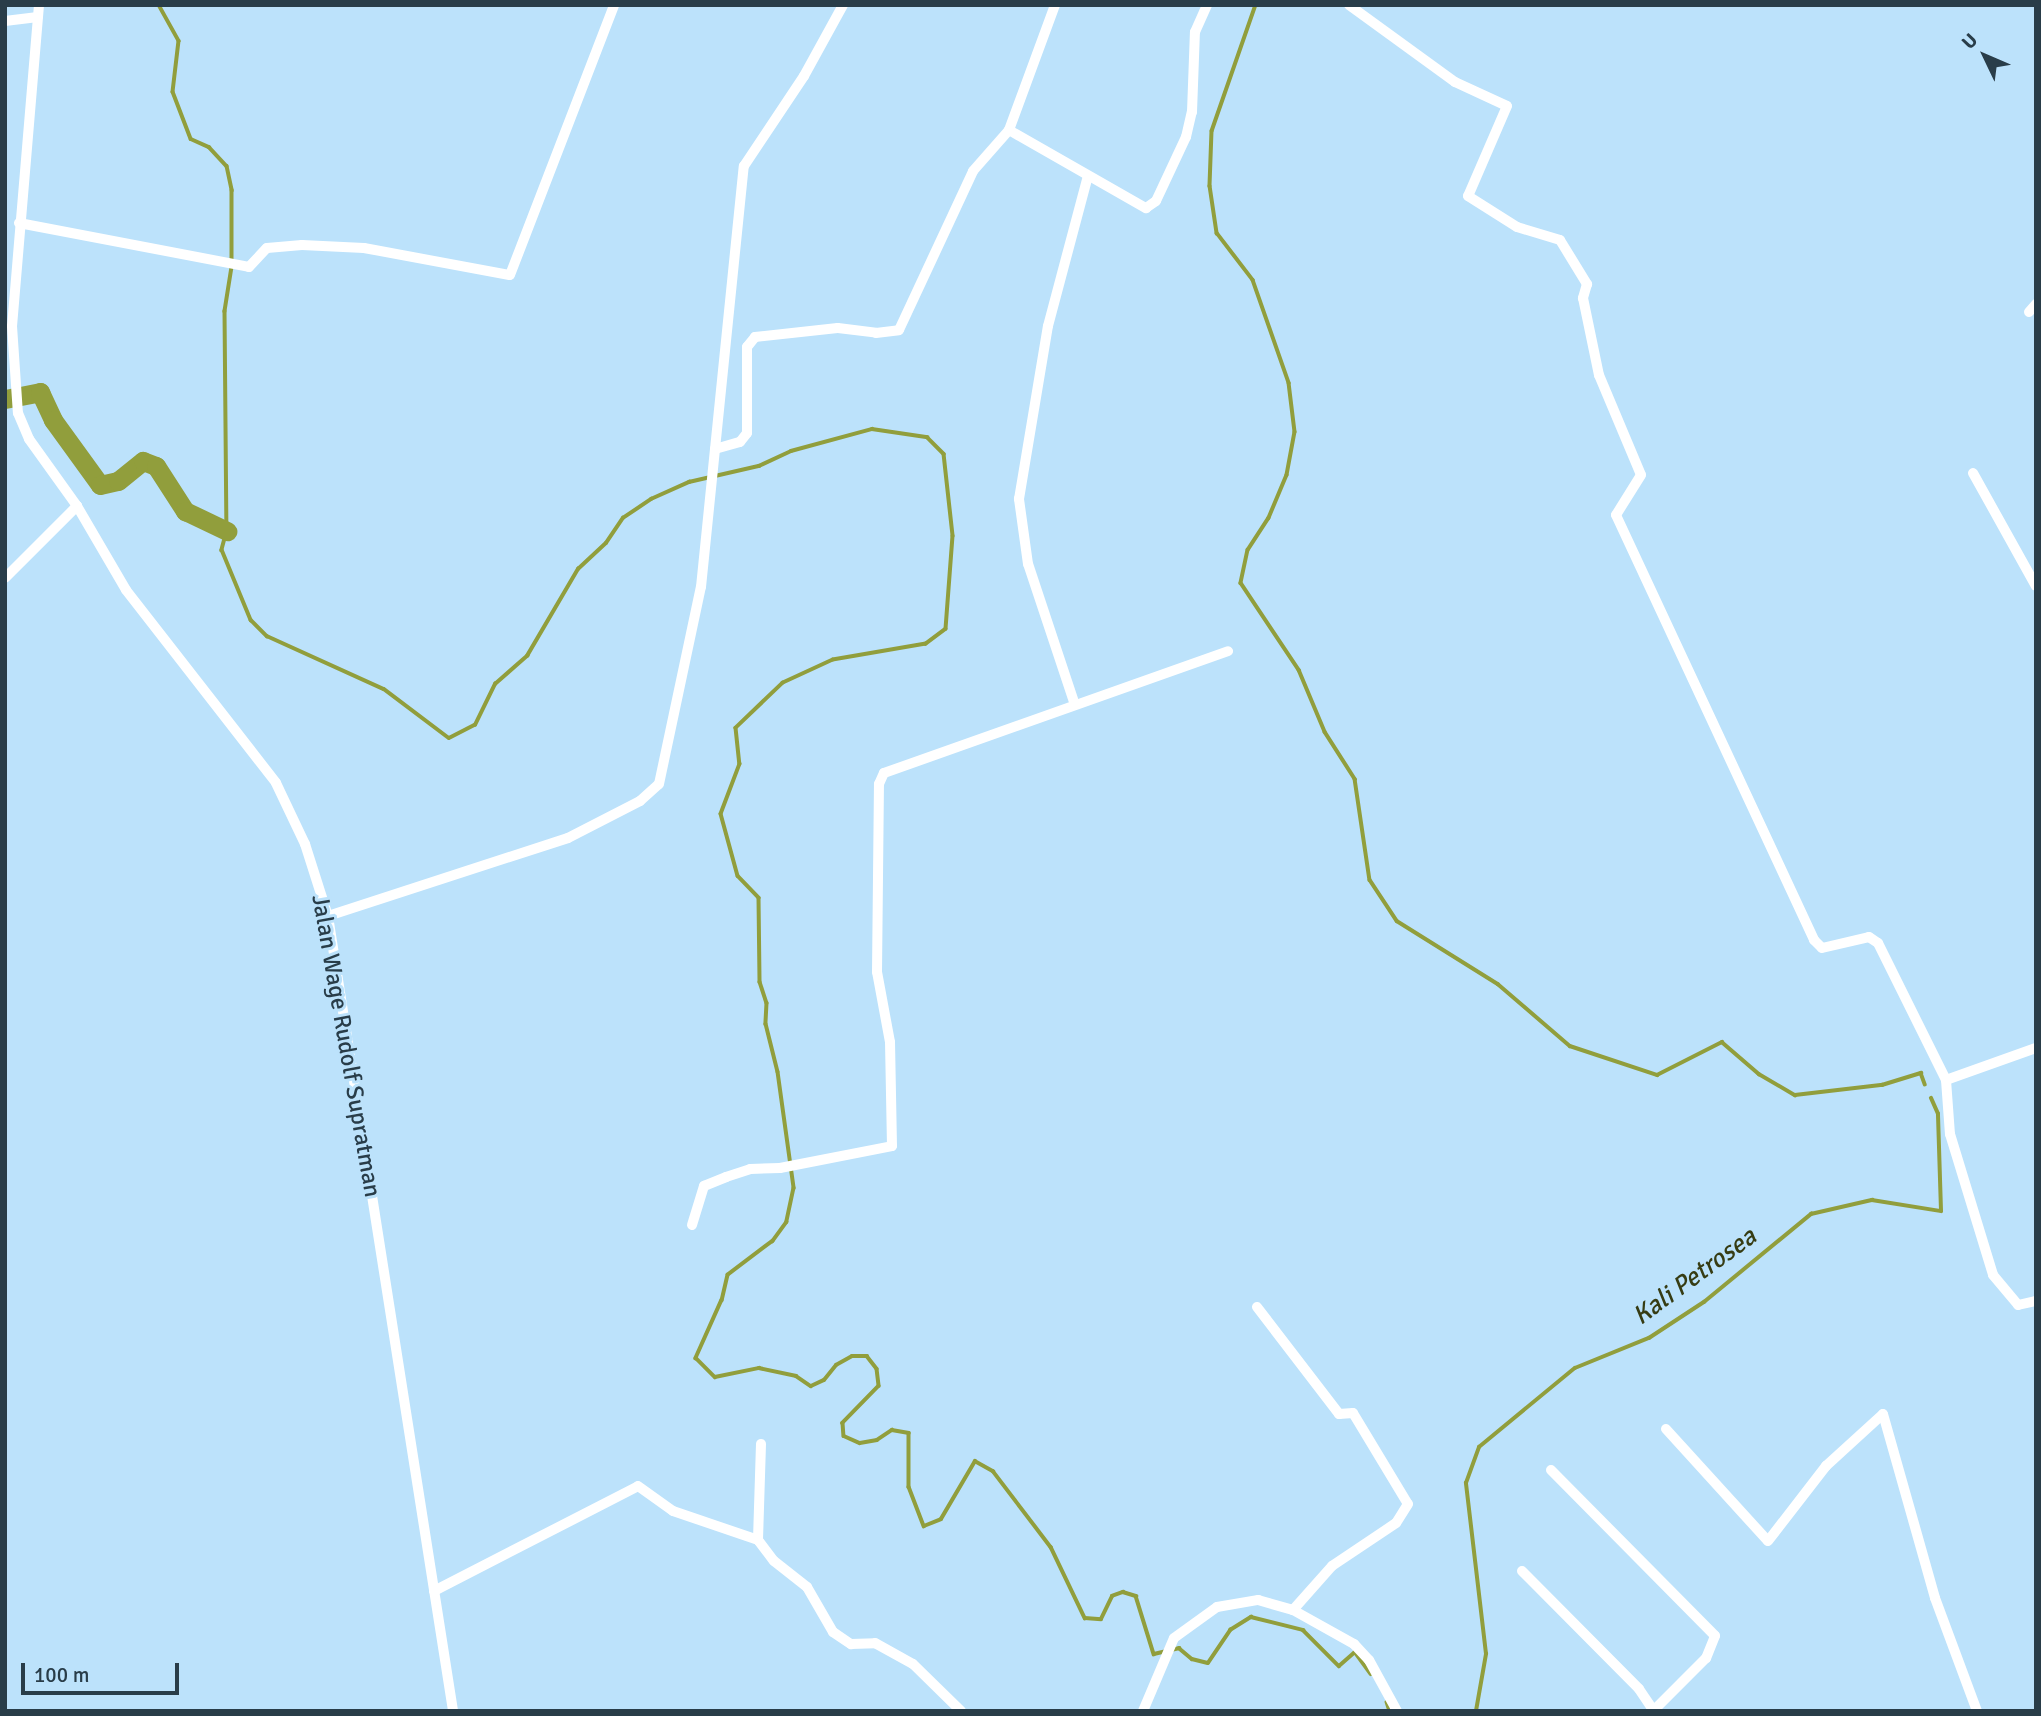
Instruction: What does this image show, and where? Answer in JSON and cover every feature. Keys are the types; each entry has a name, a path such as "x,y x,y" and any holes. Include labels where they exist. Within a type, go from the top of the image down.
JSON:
{"street":[{"name":"Jalan Wage Rudolf Supratman","path":"39,5 9,327 18,413 29,439 77,506 126,590 276,783 305,844 328,916 453,1711"},
{"path":"19,223 249,267 267,248 302,245 364,248 510,275 614,5"},
{"path":"328,916 568,838 651,793 664,775 699,599 744,166 804,76 843,5"},
{"path":"715,455 740,442 747,433 747,347 755,337 838,328 876,333 899,330 973,171 1009,130 1055,5"},
{"path":"1009,130 1146,208 1156,201 1190,123 1195,32 1207,5"},
{"path":"1349,5 1455,82 1507,106 1468,196 1517,226 1560,240 1587,284 1583,298 1600,375 1641,475 1616,515 1814,940 1826,948 1863,937 1875,939 1946,1080 1950,1134 1993,1275 2018,1305 2036,1301"},
{"path":"5,21 38,18"},
{"path":"1074,702 1028,564 1019,499 1048,326 1088,176"},
{"path":"1973,473 2036,586"},
{"path":"5,578 77,506"},
{"path":"692,1225 705,1186 750,1169 780,1168 892,1146 890,1042 877,972 881,778 889,769 1074,702 1228,651"},
{"path":"1946,1080 2036,1048"},
{"path":"1257,1307 1339,1414 1353,1413 1408,1504 1396,1523 1332,1566 1293,1610"},
{"path":"1666,1429 1768,1541 1826,1465 1883,1414 1935,1598 1977,1711"},
{"path":"758,1540 761,1444"},
{"path":"1522,1571 1654,1710 1706,1658 1715,1636 1551,1470"},
{"path":"434,1591 638,1486 673,1511 758,1540 774,1561 807,1587 833,1632 851,1644 875,1643 913,1664 961,1711"},
{"path":"1143,1711 1172,1643 1217,1607 1239,1601 1293,1610 1354,1644 1369,1660 1398,1711"}],"waterway":[{"path":"159,5 179,41 173,92 191,139 209,147 227,166 232,190 232,267 225,311 227,531 222,550 251,620 267,636 384,689 449,738 475,725 495,684 527,656 578,569 606,543 623,518 651,499 689,482 759,466 791,451 872,429 927,437 944,454 953,536 946,629 926,644 833,660 783,683 736,728 740,764 721,814 738,876 759,898 760,982 767,1003 766,1024 778,1072 794,1188 787,1222 773,1241 728,1275 722,1300 696,1358 715,1377 759,1368 796,1376 811,1386 824,1380 836,1365 852,1356 867,1356 877,1369 879,1386 843,1423 844,1436 860,1443 877,1440 892,1430 909,1433 909,1487 924,1526 941,1519 975,1461 993,1471 1051,1547 1085,1618 1101,1619 1112,1596 1123,1592 1136,1596 1154,1654 1179,1648 1192,1659 1208,1663 1230,1630 1251,1617 1303,1630 1339,1666 1355,1652 1371,1674"},
{"name":"Kali Petrosea","path":"1256,5 1212,131 1210,186 1217,233 1253,280 1289,383 1295,432 1287,475 1269,518 1248,550 1241,583 1299,670 1325,732 1355,779 1370,880 1397,921 1498,984 1570,1046 1657,1075 1722,1042 1759,1074 1795,1095 1882,1085 1921,1073 1925,1084"},
{"path":"5,399 40,392 53,420 100,485 118,481 143,461 156,466 185,511 227,531"},
{"name":"Kali Petrosea","path":"1476,1711 1486,1654 1466,1483 1479,1447 1575,1368 1649,1338 1704,1302 1811,1214 1872,1200 1941,1211 1938,1114 1931,1098"},
{"path":"1387,1702 1390,1711"}]}
